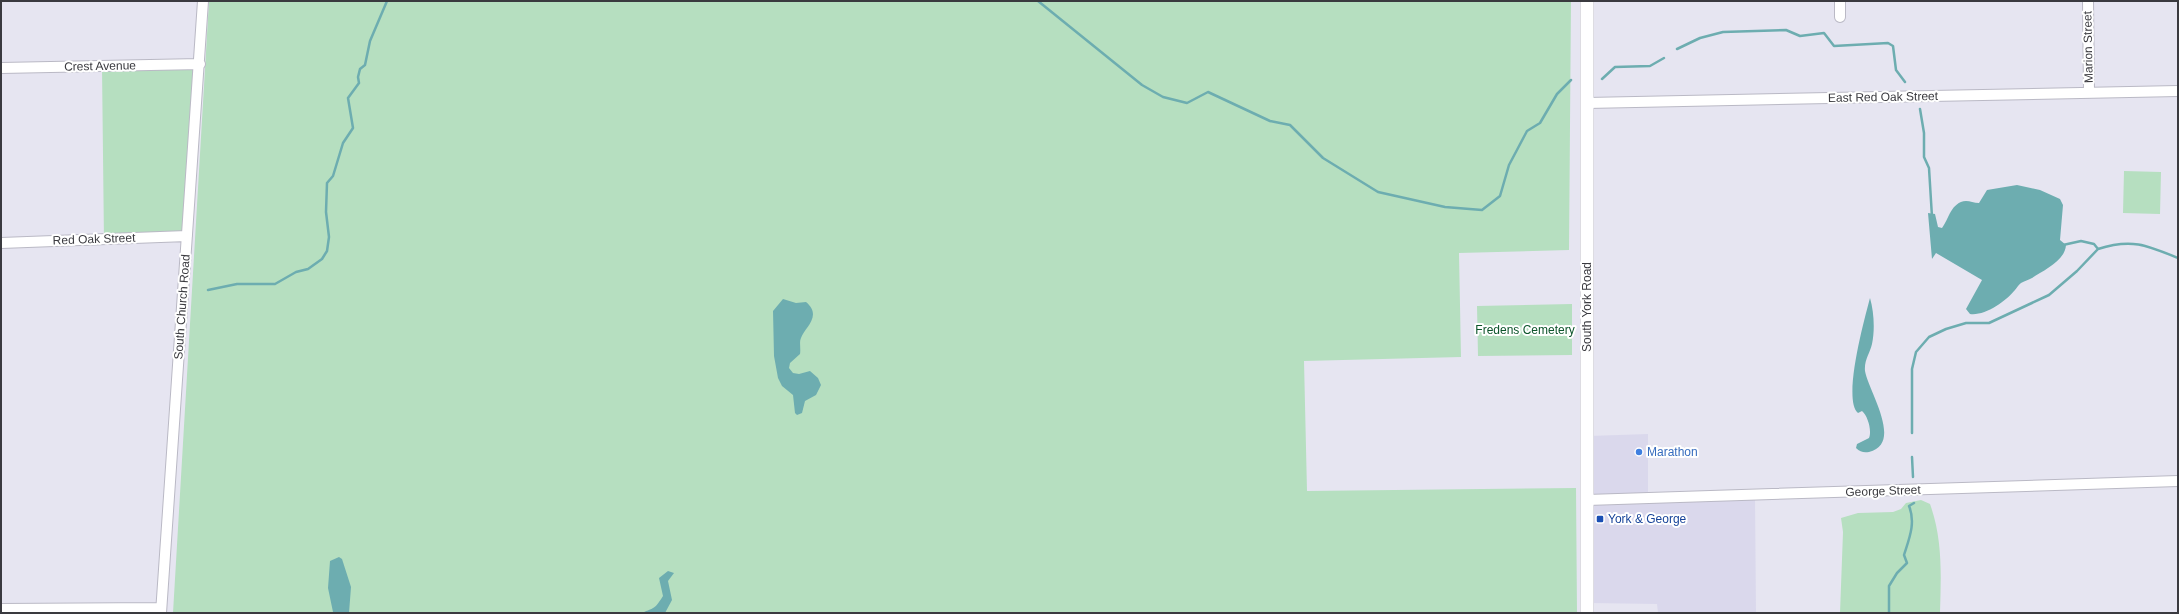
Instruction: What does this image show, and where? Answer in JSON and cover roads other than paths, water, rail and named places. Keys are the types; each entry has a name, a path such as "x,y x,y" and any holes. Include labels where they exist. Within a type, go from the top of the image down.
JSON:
{"main road":[{"name":"South York Road","path":"1587,1 1587,613"}],"street":[{"name":"South Church Road","path":"161,610 200,64 203,1"},
{"path":"1840,1 1840,17"},
{"name":"Marion Street","path":"2088,1 2089,93"},
{"name":"Crest Avenue","path":"1,68 200,64"},
{"name":"East Red Oak Street","path":"1587,103 2178,90"},
{"name":"Red Oak Street","path":"1,243 187,236"},
{"name":"George Street","path":"1587,500 2178,481"},
{"path":"1,609 161,610"}],"water":[{"path":"2017,185 2040,190 2060,199 2063,205 2060,240 2066,245 2065,251 2053,264 2031,279 2021,283 2011,295 1994,307 1982,313 1970,314 1966,309 1982,280 1936,253 1932,259 1928,213 1935,214 1938,227 1942,228 1957,204 1966,201 1979,203 1987,190"},
{"path":"1870,298 1874,333 1872,344 1865,363 1865,371 1881,416 1884,428 1884,439 1879,447 1869,452 1865,452 1856,448 1857,444 1869,438 1869,424 1862,411 1858,413 1854,405 1852,392 1856,358"},
{"path":"783,299 796,303 806,302 811,307 813,312 811,322 800,340 800,354 790,363 789,368 793,373 799,374 810,371 818,378 821,385 816,395 805,401 802,413 797,415 795,413 793,395 782,386 778,378 774,356 773,311"},
{"path":"339,557 342,559 351,587 349,613 323,613 333,612 328,588 330,561"},
{"path":"668,571 674,573 668,581 672,600 665,613 642,613 654,608 663,596 659,578"}],"waterway":[{"path":"208,290 237,284 275,284 296,272 308,269 322,259 327,251 329,237 326,212 327,183 333,176 343,143 353,128 348,98 359,83 358,77 360,69 365,65 370,41 387,1"},
{"path":"1038,1 1142,85 1163,97 1187,103 1208,92 1270,121 1290,125 1323,158 1378,192 1445,207 1482,210 1500,196 1509,165 1527,131 1540,123 1557,94 1571,80"},
{"path":"1677,49 1700,38 1723,32 1786,30 1800,36 1824,33 1834,46 1888,43 1893,46 1896,70 1905,82"},
{"path":"1602,79 1615,67 1650,66 1664,58"},
{"path":"1920,109 1924,133 1924,157 1929,168 1932,217"},
{"path":"2063,245 2081,241 2094,244 2098,249 2120,244 2139,244 2178,258"},
{"path":"1912,433 1912,369 1916,352 1929,337 1946,329 1966,323 1989,323 2049,295 2077,271 2098,249"},
{"path":"1912,457 1913,477"},
{"path":"1889,613 1889,586 1897,573 1907,563 1904,555 1912,525 1909,506 1914,503"}],"place":[{"name":"Marathon","path":"1639,452"},
{"name":"York & George","path":"1600,519"}],"park label":[{"name":"Fredens Cemetery","path":"1525,330"}]}
